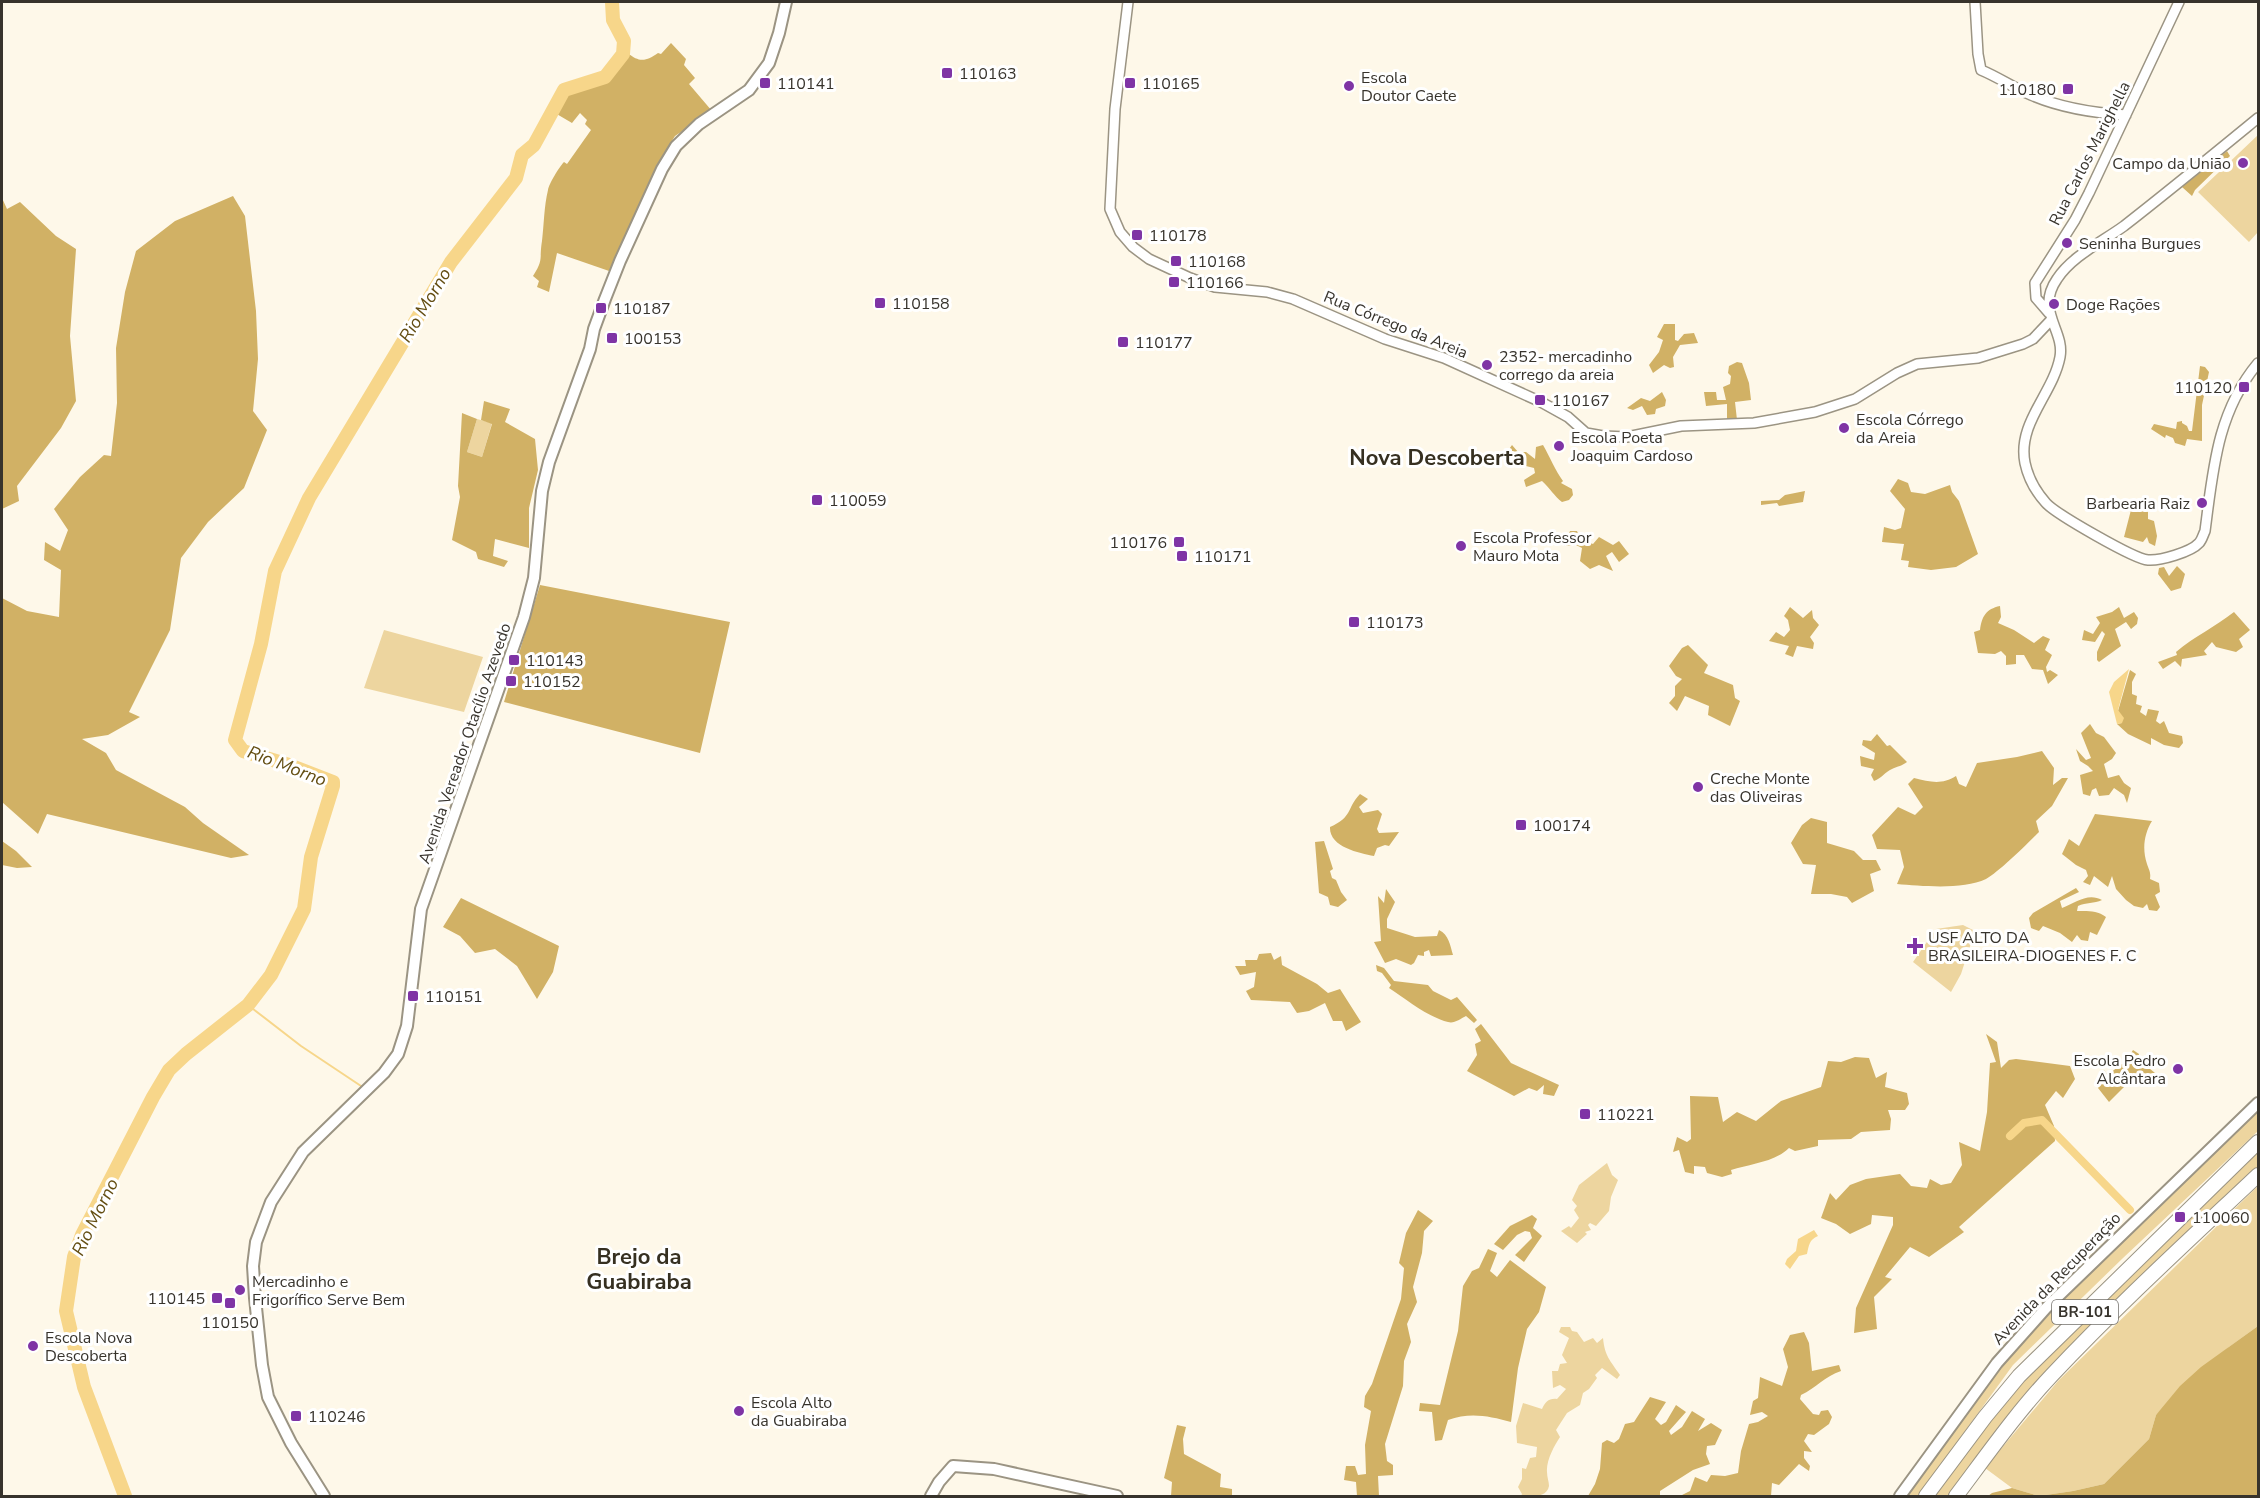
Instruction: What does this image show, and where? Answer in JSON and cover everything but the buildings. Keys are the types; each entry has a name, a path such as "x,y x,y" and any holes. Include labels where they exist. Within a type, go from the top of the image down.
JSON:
{"highway":[{"name":"BR-101","path":"1926,1497 1985,1417 2019,1376 2259,1142"},
{"name":"BR-101","path":"1956,1497 2000,1438 2051,1376 2259,1174"}],"main road":[{"name":"Avenida Vereador Otacílio Azevedo","path":"324,1497 291,1443 268,1397 255,1298 253,1266 256,1242 271,1202 303,1152 384,1073 398,1054 407,1026 421,909 524,617 534,578 542,490 549,462 584,367 604,299 670,155 684,136 745,93 758,80 774,50 786,2"},
{"name":"Avenida da Recuperação","path":"1900,1497 1997,1363 2046,1308 2259,1103"},
{"path":"931,1497 939,1482 953,1466 994,1469 1116,1496"}],"street":[{"name":"Rua Córrego da Areia","path":"1128,2 1115,109 1110,209 1120,232 1133,247 1149,259 1215,287 1267,292 1293,299 1367,332 1414,350 1444,358 1541,402 1568,417 1586,433 1627,437 1681,426 1754,423 1815,412 1856,399 1897,373 1917,364 1978,358 2023,344 2032,339 2050,317"},
{"path":"1975,2 1981,70 2026,93 2053,103 2078,110 2126,115"},
{"name":"Rua Carlos Marighella","path":"2050,317 2036,298 2035,282 2079,213 2179,2"},
{"path":"2259,118 2175,187 2072,263 2053,285 2050,317 2061,353 2053,378 2031,421 2026,436 2024,455 2031,478 2041,497 2053,509 2114,544 2148,560 2181,553 2198,545 2205,531 2224,421 2241,387 2259,363"}],"shaded area":[{"path":"671,43 686,59 684,65 695,78 689,84 712,111 675,136 663,155 612,272 557,253 549,292 537,287 539,281 533,276 539,266 549,187 562,164 564,162 567,164 591,130 585,124 587,120 580,113 572,123 555,113 567,92 604,81 628,53 639,60 647,59 658,53 661,54"},
{"name":"Campo da União","path":"2258,135 2258,232 2249,242 2198,192"},
{"path":"2227,151 2230,156 2195,190 2192,196 2182,187"},
{"path":"233,196 245,216 256,311 258,359 253,411 267,430 244,488 208,522 181,558 170,630 129,712 140,717 108,735 82,739 106,753 116,770 185,807 203,823 249,855 231,858 47,814 38,834 2,802 2,598 27,611 59,617 61,570 44,560 45,542 60,551 68,530 54,509 80,477 104,455 111,456 117,403 116,348 125,292 136,251 175,221"},
{"path":"2,198 7,209 20,202 56,236 76,249 70,336 76,401 61,428 17,486 19,501 2,509"},
{"path":"1664,324 1675,324 1675,340 1678,341 1684,334 1694,333 1698,343 1680,345 1673,357 1674,367 1664,365 1653,373 1649,365 1659,352 1663,340 1657,337"},
{"path":"1737,362 1742,363 1749,383 1751,400 1735,402 1737,420 1727,421 1727,404 1706,406 1704,392 1716,392 1717,400 1726,400 1723,387 1730,384 1729,366"},
{"path":"2200,366 2205,367 2209,372 2202,405 2202,441 2187,439 2185,446 2151,429 2154,424 2176,429 2177,422 2182,421 2189,431 2192,431"},
{"path":"1662,392 1666,400 1665,406 1656,409 1655,414 1647,415 1642,406 1633,410 1627,408 1641,398 1650,401"},
{"path":"484,401 510,409 505,422 535,439 538,470 529,508 529,548 495,539 493,556 508,561 504,567 478,559 476,552 452,540 460,497 458,486 462,413 477,419 467,452 482,457 492,424 481,420"},
{"path":"477,419 492,423 482,457 467,452"},
{"path":"1512,445 1518,452 1526,452 1535,459 1536,447 1543,445 1563,481 1561,483 1572,489 1573,495 1569,500 1562,502 1542,481 1526,487 1524,480 1535,473 1534,468 1526,466 1526,461 1520,456 1507,452"},
{"path":"1898,479 1908,483 1911,492 1925,494 1950,485 1959,501 1978,554 1956,567 1931,570 1908,567 1909,561 1901,560 1904,544 1882,542 1884,527 1895,530 1901,528 1905,509 1890,491"},
{"path":"1805,491 1803,502 1779,506 1777,503 1761,505 1761,501 1779,500 1785,495"},
{"path":"2135,505 2148,512 2148,519 2154,521 2157,536 2155,546 2149,543 2147,537 2143,542 2124,537 2132,506"},
{"path":"1570,531 1577,531 1580,539 1593,544 1599,537 1613,545 1619,541 1629,554 1619,562 1612,552 1606,556 1613,571 1599,565 1590,569 1580,561 1582,548 1576,545 1564,546"},
{"path":"2177,566 2185,574 2181,588 2171,591 2158,574 2159,568 2164,567 2169,576"},
{"path":"540,585 730,622 700,753 504,702"},
{"path":"2000,606 2001,617 1998,623 2034,643 2043,636 2050,639 2045,650 2052,655 2046,667 2047,672 2050,670 2058,675 2048,684 2043,670 2032,669 2024,655 2016,655 2016,664 2006,665 2006,656 2001,651 1995,654 1978,653 1974,632 1980,630 1988,611"},
{"path":"1790,607 1803,618 1812,610 1813,618 1819,625 1810,637 1814,643 1813,649 1797,646 1793,657 1785,654 1789,646 1769,641 1776,632 1784,637 1790,630 1788,620 1784,616"},
{"path":"2119,607 2124,618 2134,612 2138,618 2137,624 2131,629 2126,622 2115,629 2121,646 2099,662 2097,652 2105,634 2102,631 2095,642 2082,640 2084,630 2093,634 2100,623 2096,617"},
{"path":"2234,612 2250,630 2239,639 2243,647 2236,652 2216,647 2212,642 2204,651 2207,655 2182,659 2181,667 2175,661 2163,669 2158,662 2177,655 2176,652 2183,646"},
{"path":"384,630 483,657 464,712 364,688"},
{"path":"1688,645 1708,665 1704,673 1733,685 1735,698 1740,701 1730,726 1708,715 1709,706 1685,696 1677,711 1669,703 1675,696 1675,686 1682,679 1676,676 1669,666 1682,648"},
{"path":"2129,669 2118,710 2124,718 2122,723 2117,724 2109,692 2114,682"},
{"path":"2130,670 2136,674 2132,682 2132,694 2137,696 2136,704 2142,706 2140,712 2146,716 2148,709 2159,711 2156,721 2160,724 2164,721 2169,733 2182,736 2183,743 2179,748 2164,745 2151,738 2151,745 2128,734 2117,724 2122,723 2118,711"},
{"path":"2090,724 2116,753 2104,764 2108,778 2119,775 2131,788 2127,803 2124,795 2114,788 2109,795 2099,796 2096,788 2092,790 2090,796 2083,794 2080,775 2093,771 2080,761 2076,749 2086,760 2091,758 2081,733"},
{"path":"1877,734 1887,746 1890,745 1907,762 1874,781 1871,775 1874,769 1861,766 1860,756 1874,760 1875,753 1862,745 1863,740 1871,741"},
{"path":"2042,751 2054,768 2053,785 2062,778 2068,778 2052,806 2036,821 2039,832 2013,857 1986,879 1966,885 1897,884 1904,867 1900,850 1877,849 1872,835 1898,807 1915,815 1923,807 1908,784 1914,778 1941,782 1956,776 1959,784 1966,787 1977,763"},
{"path":"1360,794 1368,799 1359,807 1363,813 1378,810 1382,814 1377,829 1379,833 1399,832 1389,846 1377,848 1374,856 1346,848 1334,840 1331,834 1330,827 1346,816"},
{"path":"2095,814 2152,821 2147,831 2144,847 2150,879 2159,883 2160,892 2155,895 2160,907 2157,911 2149,910 2147,904 2143,908 2134,906 2126,900 2116,889 2112,876 2108,887 2094,876 2090,885 2083,882 2088,876 2086,870 2062,854 2069,839 2079,846"},
{"path":"1811,818 1827,822 1827,843 1854,851 1863,860 1876,860 1881,870 1870,874 1874,891 1852,903 1847,897 1811,894 1816,865 1803,864 1791,843 1802,825"},
{"path":"2,841 32,867 17,868 2,865"},
{"path":"1324,841 1333,869 1330,871 1332,878 1336,880 1347,900 1338,907 1330,905 1328,897 1319,893 1315,842"},
{"path":"2076,888 2079,892 2060,901 2062,908 2092,897 2102,900 2078,906 2077,911 2096,912 2106,917 2097,935 2090,932 2088,941 2081,940 2077,935 2072,942 2060,933 2043,926 2039,931 2031,928 2029,918 2033,913"},
{"path":"1386,889 1395,902 1387,919 1387,928 1415,937 1437,936 1439,930 1447,937 1453,955 1431,956 1429,950 1424,952 1424,956 1418,955 1411,965 1396,959 1385,963 1374,942 1381,941 1378,896 1384,903"},
{"path":"461,898 559,946 553,972 537,999 517,966 495,949 475,953 460,936 443,927"},
{"path":"1963,925 1973,930 1974,934 1961,974 1951,992 1913,962 1936,929"},
{"path":"1271,953 1274,960 1281,956 1282,965 1317,984 1328,993 1340,989 1361,1022 1346,1031 1342,1021 1333,1021 1325,1003 1309,1011 1297,1013 1290,1002 1251,1000 1246,991 1254,987 1256,972 1240,975 1235,966 1246,966 1245,960 1257,960 1259,954"},
{"path":"1376,965 1384,968 1394,981 1428,985 1433,991 1451,1000 1457,997 1477,1020 1474,1023 1466,1016 1450,1022 1440,1020 1425,1012 1389,988 1391,985 1382,973 1377,971"},
{"path":"1481,1024 1511,1063 1559,1085 1554,1096 1543,1094 1544,1085 1537,1091 1529,1088 1514,1096 1467,1071 1477,1055 1475,1044 1481,1041 1475,1029"},
{"path":"1986,1034 1997,1042 2001,1068 2009,1060 2016,1059 2070,1066 2075,1079 2063,1098 2056,1091 2045,1105 2054,1126 2055,1141 1959,1227 1964,1232 1929,1257 1910,1247 1885,1277 1892,1279 1874,1297 1877,1329 1854,1333 1856,1308 1893,1225 1893,1217 1872,1215 1871,1224 1850,1234 1836,1224 1821,1218 1830,1193 1836,1200 1850,1185 1866,1179 1900,1174 1911,1186 1927,1188 1930,1179 1941,1185 1951,1183 1962,1165 1959,1142 1980,1151 1987,1112 1990,1063 1996,1062"},
{"path":"2133,1050 2139,1054 2138,1059 2155,1073 2153,1078 2148,1075 2130,1087 2126,1085 2109,1102 2098,1088 2105,1080 2098,1078 2104,1070 2108,1075 2125,1063"},
{"path":"1855,1057 1869,1058 1876,1078 1887,1072 1885,1087 1907,1093 1909,1104 1905,1110 1888,1110 1891,1119 1890,1130 1861,1132 1851,1139 1818,1140 1818,1146 1795,1151 1789,1148 1762,1162 1731,1170 1732,1174 1722,1177 1707,1173 1705,1167 1694,1166 1694,1174 1685,1172 1679,1150 1673,1152 1677,1137 1687,1142 1691,1139 1690,1096 1718,1097 1723,1122 1737,1112 1756,1121 1781,1101 1821,1087 1828,1061 1841,1062"},
{"path":"2258,1109 2258,1131 2013,1365 1918,1496 1907,1496 1988,1381 2014,1352 2076,1286"},
{"path":"2258,1148 2258,1167 2067,1353 1950,1496 1931,1496 2024,1378"},
{"path":"1607,1163 1612,1175 1618,1180 1611,1197 1609,1211 1596,1226 1590,1223 1588,1225 1591,1230 1585,1232 1587,1234 1577,1243 1561,1231 1569,1226 1571,1228 1579,1218 1574,1210 1577,1206 1572,1200 1579,1185"},
{"path":"2258,1186 2258,1326 2229,1347 2156,1415 2149,1439 2104,1484 2073,1491 2039,1496 2012,1488 1985,1468 2058,1381"},
{"path":"1418,1210 1433,1221 1424,1231 1422,1253 1413,1287 1417,1302 1407,1324 1411,1342 1404,1361 1403,1386 1385,1444 1387,1461 1393,1465 1393,1475 1378,1476 1379,1496 1357,1496 1356,1482 1344,1480 1346,1466 1355,1466 1358,1475 1366,1474 1365,1445 1371,1411 1364,1407 1365,1396 1372,1384 1401,1299 1404,1268 1399,1263 1406,1233"},
{"path":"1532,1215 1537,1219 1533,1228 1542,1236 1524,1262 1515,1255 1532,1238 1530,1232 1525,1231 1517,1235 1503,1250 1494,1244 1510,1226"},
{"path":"1814,1230 1818,1236 1811,1241 1807,1254 1799,1256 1790,1269 1785,1264 1796,1251 1798,1239"},
{"path":"1488,1249 1497,1253 1490,1271 1497,1277 1510,1260 1546,1287 1539,1312 1527,1329 1518,1368 1511,1422 1480,1416 1464,1416 1448,1420 1442,1440 1435,1441 1432,1412 1419,1411 1420,1403 1440,1405 1458,1331 1463,1286 1472,1271 1479,1268"},
{"path":"2258,1326 2258,1496 2039,1496 2104,1484 2149,1439 2156,1415 2180,1386 2201,1367"},
{"path":"1561,1327 1570,1327 1584,1342 1593,1338 1597,1343 1603,1338 1607,1354 1620,1375 1617,1379 1602,1368 1595,1375 1597,1378 1583,1393 1580,1405 1567,1413 1556,1430 1560,1437 1548,1463 1548,1490 1538,1496 1521,1496 1518,1487 1522,1479 1522,1468 1526,1469 1530,1458 1536,1457 1537,1447 1517,1443 1516,1426 1523,1403 1542,1409 1544,1404 1557,1399 1566,1389 1560,1385 1553,1388 1552,1371 1558,1371 1560,1364 1567,1363 1562,1355 1569,1338 1559,1332"},
{"path":"1804,1332 1809,1343 1812,1371 1839,1365 1841,1371 1801,1395 1800,1399 1813,1414 1819,1415 1821,1411 1828,1410 1832,1417 1829,1424 1814,1435 1808,1434 1804,1441 1812,1452 1804,1451 1804,1458 1810,1466 1809,1471 1799,1464 1779,1485 1772,1483 1771,1496 1680,1496 1690,1491 1695,1477 1707,1482 1711,1475 1725,1476 1738,1473 1741,1451 1749,1424 1768,1416 1762,1412 1750,1415 1753,1401 1758,1398 1760,1377 1782,1386 1788,1367 1783,1349 1790,1335"},
{"path":"1650,1397 1666,1402 1655,1419 1661,1425 1666,1422 1676,1405 1686,1412 1669,1431 1671,1435 1682,1427 1692,1411 1705,1419 1698,1431 1711,1423 1722,1430 1715,1445 1707,1446 1706,1454 1710,1464 1693,1470 1660,1491 1660,1496 1588,1496 1600,1469 1602,1443 1607,1440 1614,1443 1619,1439 1625,1424 1634,1422"},
{"path":"1177,1425 1186,1427 1183,1439 1184,1454 1221,1474 1220,1487 1232,1489 1232,1496 1171,1496 1172,1482 1164,1478"},
{"path":"2012,1488 2039,1496 1988,1496"}],"waterway":[{"name":"Rio Morno","path":"125,1496 84,1387 66,1311 74,1257 82,1235 169,1070 248,1005 271,975 304,909 311,857 333,786 333,782 243,751 235,740 261,644 275,571 309,498 451,262 516,178 522,155 534,145 564,90 605,77 623,54 624,41 613,20 612,2"},
{"path":"248,1005 301,1046 361,1086"},
{"path":"2010,1136 2024,1123 2042,1120 2130,1210"}],"place":[{"name":"110163","path":"947,73"},
{"name":"110141","path":"765,83"},
{"name":"110165","path":"1130,83"},
{"name":"Escola Doutor Caete","path":"1349,86"},
{"name":"110180","path":"2068,89"},
{"name":"Campo da União","path":"2243,163"},
{"name":"110178","path":"1137,235"},
{"name":"Seninha Burgues","path":"2067,243"},
{"name":"110168","path":"1176,261"},
{"name":"110166","path":"1174,282"},
{"name":"110158","path":"880,303"},
{"name":"Doge Rações","path":"2054,304"},
{"name":"110187","path":"601,308"},
{"name":"100153","path":"612,338"},
{"name":"110177","path":"1123,342"},
{"name":"2352- mercadinho corrego da areia","path":"1487,365"},
{"name":"110120","path":"2244,387"},
{"name":"110167","path":"1540,400"},
{"name":"Escola Córrego da Areia","path":"1844,428"},
{"name":"Escola Poeta Joaquim Cardoso","path":"1559,446"},
{"name":"110059","path":"817,500"},
{"name":"Barbearia Raiz","path":"2202,503"},
{"name":"110176","path":"1179,542"},
{"name":"Escola Professor Mauro Mota","path":"1461,546"},
{"name":"110171","path":"1182,556"},
{"name":"110173","path":"1354,622"},
{"name":"110143","path":"514,660"},
{"name":"110152","path":"511,681"},
{"name":"Creche Monte das Oliveiras","path":"1698,787"},
{"name":"100174","path":"1521,825"},
{"name":"USF ALTO DA BRASILEIRA-DIOGENES F. C","path":"1915,946"},
{"name":"110151","path":"413,996"},
{"name":"Escola Pedro Alcântara","path":"2178,1069"},
{"name":"110221","path":"1585,1114"},
{"name":"110060","path":"2180,1217"},
{"name":"Mercadinho e Frigorífico Serve Bem","path":"240,1290"},
{"name":"110145","path":"217,1298"},
{"name":"110150","path":"230,1303"},
{"name":"Escola Nova Descoberta","path":"33,1346"},
{"name":"Escola Alto da Guabiraba","path":"739,1411"},
{"name":"110246","path":"296,1416"}],"district":[{"name":"Nova Descoberta","path":"1437,457"},
{"name":"Brejo da Guabiraba","path":"639,1268"}]}
